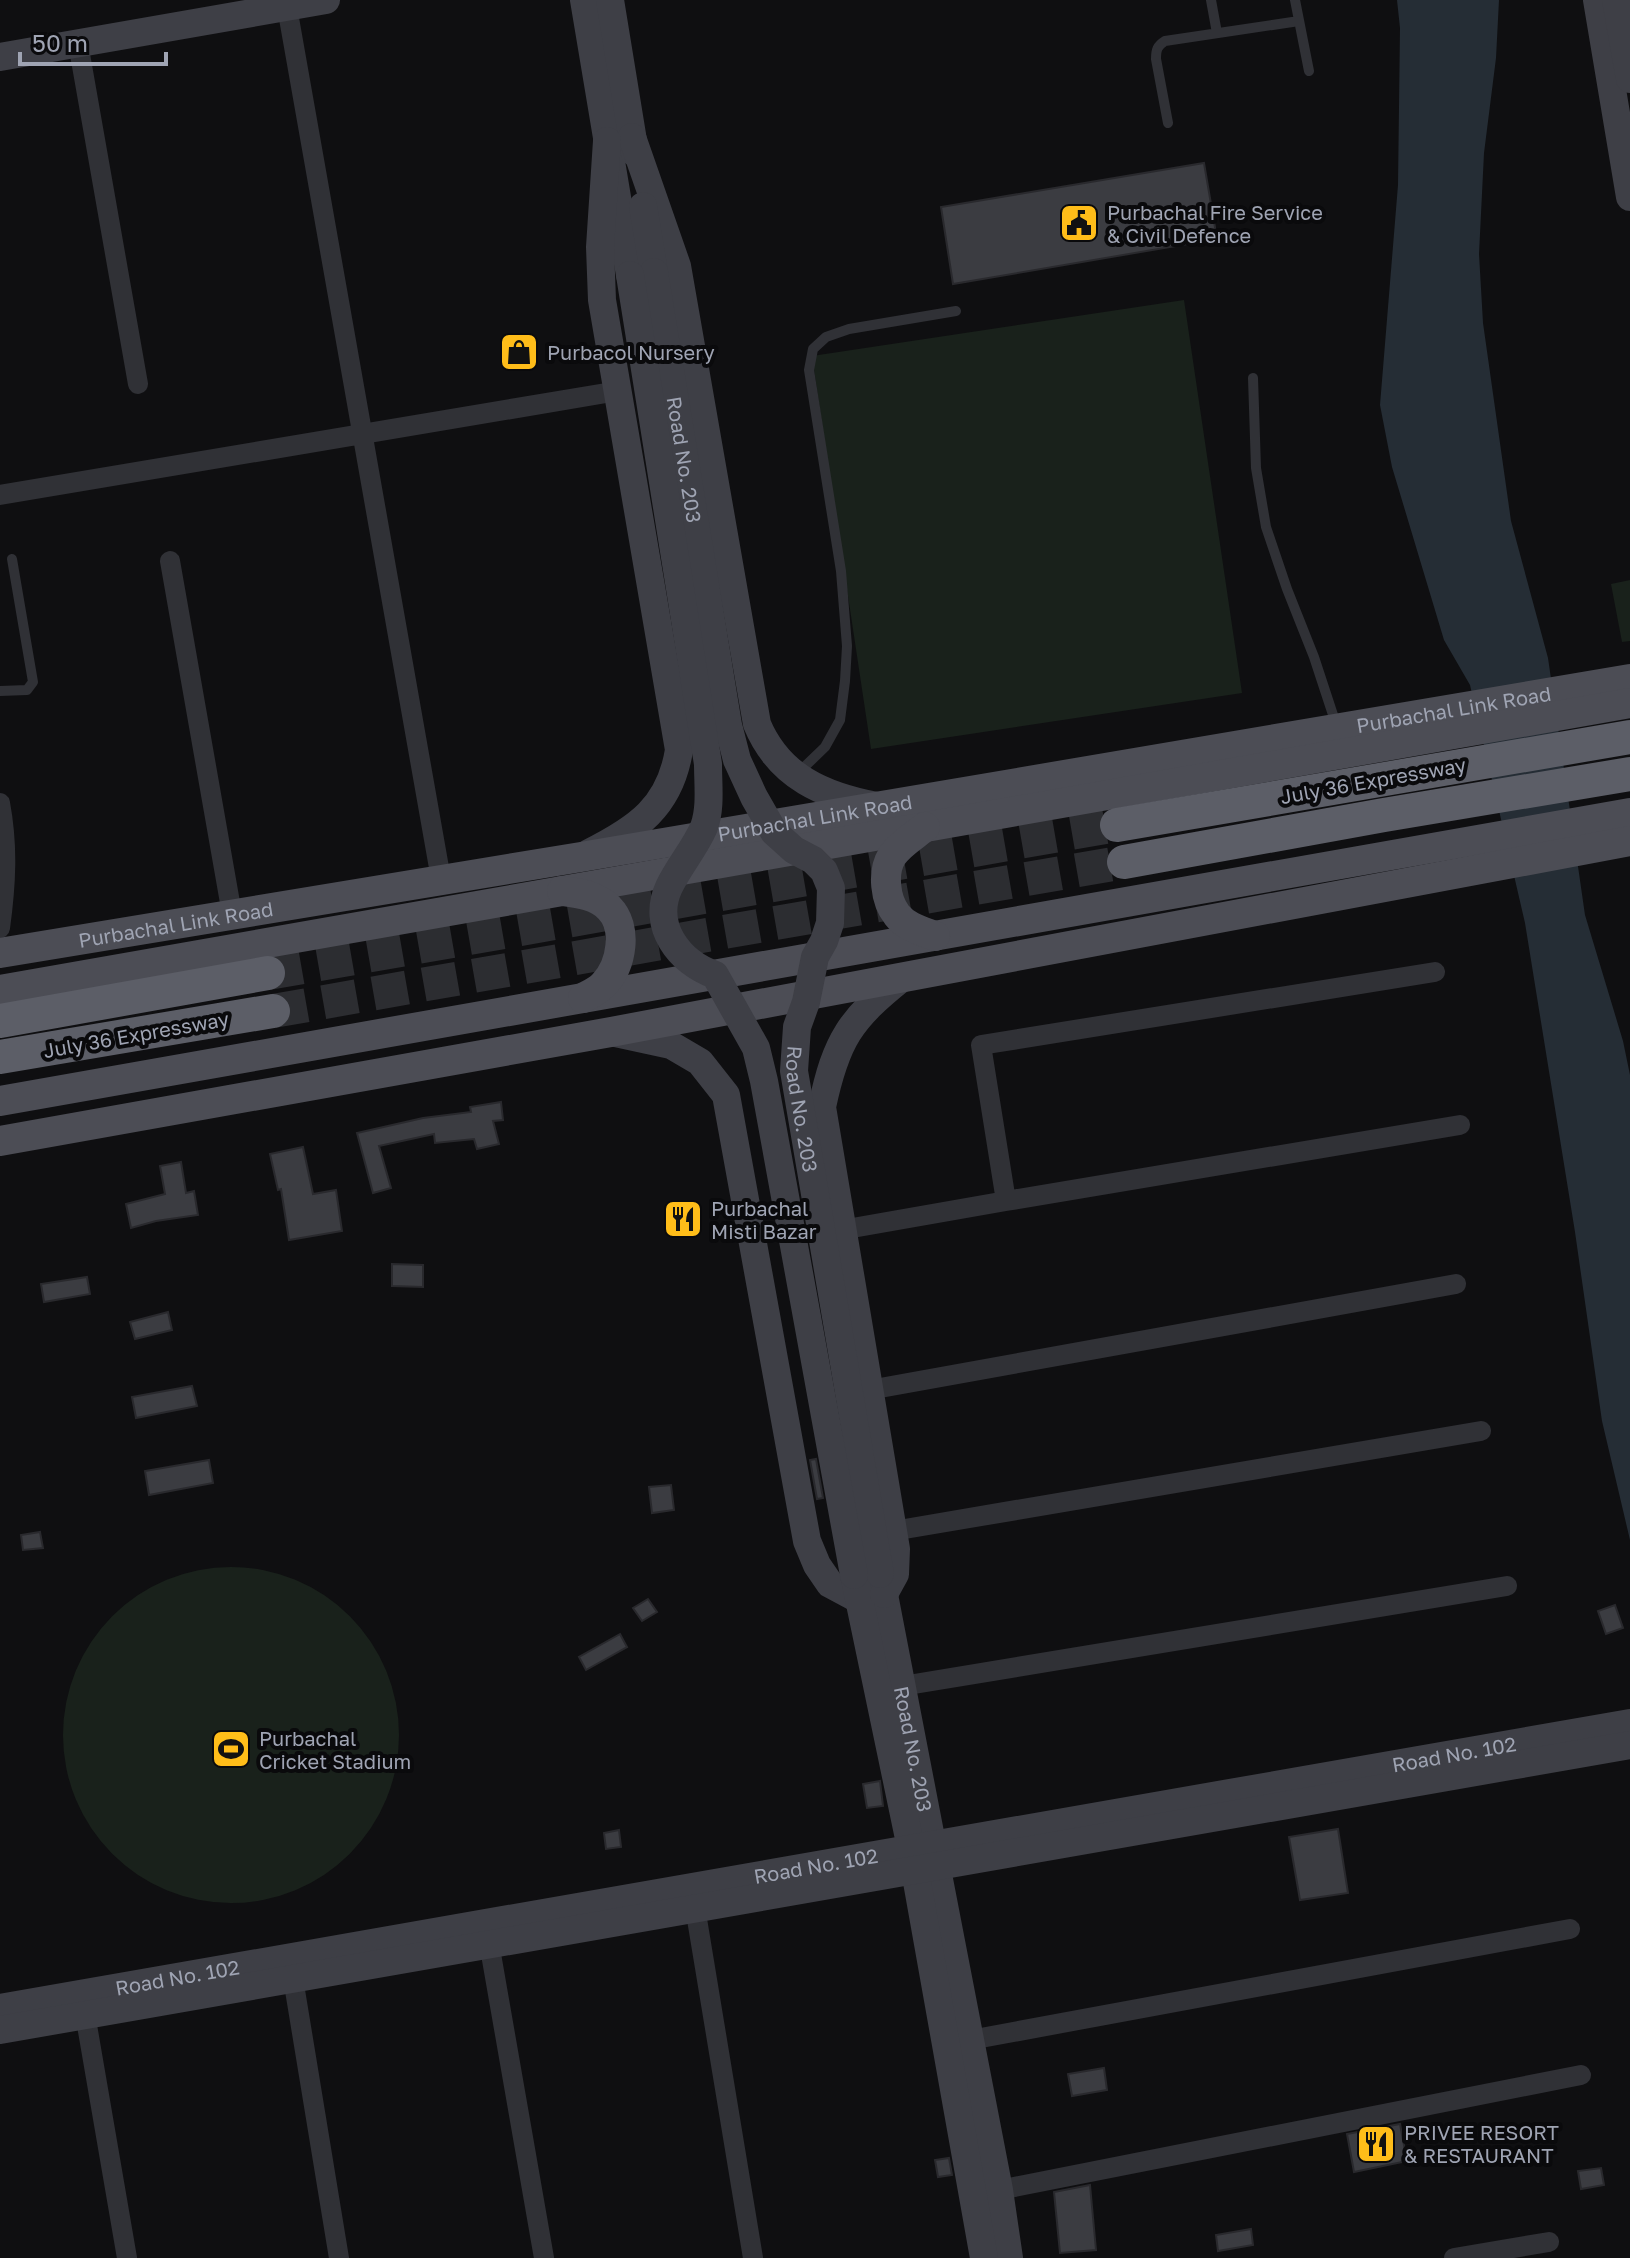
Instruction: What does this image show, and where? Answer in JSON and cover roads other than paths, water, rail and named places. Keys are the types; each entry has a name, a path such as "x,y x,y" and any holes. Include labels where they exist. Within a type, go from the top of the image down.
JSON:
{"highway":[{"name":"July 36 Expressway","path":"1117,825 1630,737"},
{"name":"July 36 Expressway","path":"1124,862 1630,774"},
{"name":"July 36 Expressway","path":"0,1021 268,973"},
{"name":"July 36 Expressway","path":"0,1057 273,1011"}],"main road":[{"name":"Purbachal Link Road","path":"0,953 1630,679"},
{"path":"0,990 1630,703"},
{"path":"0,1101 1630,813"},
{"path":"925,827 891,857 886,876 888,894 897,915 915,929 935,936"},
{"path":"0,1141 611,1032 1630,841"},
{"path":"562,891 599,900 611,909 619,927 619,961 613,973 603,985 583,998"}],"street":[{"path":"0,57 326,0"},
{"name":"Road No. 203","path":"581,857 642,821 674,778 679,750 602,300 635,241 620,139 584,0"},
{"name":"Road No. 203","path":"610,0 620,139 635,241 728,725 737,760 774,832 794,850 813,860 824,871 831,888 830,923 815,957 806,1002 797,1027 794,1071 869,1586 902,1686 924,1857"},
{"path":"1597,0 1630,197"},
{"path":"1616,0 1630,79"},
{"path":"287,7 441,879"},
{"path":"78,43 138,384"},
{"name":"Road No. 203","path":"635,241 677,266 757,724 765,744 796,776 846,800 878,807"},
{"name":"Road No. 203","path":"642,273 708,764 705,824 668,889 664,908 666,925 673,945 688,961 715,975 756,1048 924,1857 970,2040 1009,2258"},
{"path":"0,495 618,391"},
{"path":"170,561 232,914"},
{"path":"0,803 6,880 0,928"},
{"path":"1006,1201 981,1045 1435,972"},
{"name":"Road No. 203","path":"869,1586 895,1574 896,1549 822,1107 830,1070 852,1024 871,1002 903,977"},
{"path":"611,1032 671,1045 700,1062 726,1095 807,1541 817,1565 830,1584 869,1586"},
{"path":"841,1230 1460,1125"},
{"path":"869,1390 1456,1284"},
{"path":"893,1531 1481,1431"},
{"path":"902,1686 1507,1586"},
{"name":"Road No. 102","path":"0,2008 84,2004 694,1898 1560,1746 1630,1723"},
{"name":"Road No. 102","path":"1560,1746 1630,1745"},
{"path":"924,1857 984,2258"},
{"path":"694,1898 753,2258"},
{"path":"970,2040 1570,1929"},
{"path":"487,1934 544,2258"},
{"path":"292,1968 339,2258"},
{"path":"84,2004 127,2258"},
{"name":"Road No. 102","path":"0,2030 84,2004"},
{"path":"999,2190 1581,2075"},
{"path":"1454,2258 1549,2242"}],"lane":[{"path":"1211,0 1217,33"},
{"path":"1295,0 1309,71"},
{"path":"1168,123 1156,50 1165,41 1299,21"},
{"path":"796,776 825,747 840,720 846,658 841,571 809,370 813,349 826,337 849,329 956,311"},
{"path":"1253,378 1256,468 1266,527 1338,730"},
{"path":"0,691 27,690 33,682 12,559"}],"tunnel":[{"path":"268,973 1117,825"},
{"path":"273,1011 1124,862"}],"place":[{"name":"Purbachal Fire Service & Civil Defence","path":"1079,223"},
{"name":"Purbacol Nursery","path":"519,352"},
{"name":"Purbachal Misti Bazar","path":"683,1219"},
{"name":"Purbachal Cricket Stadium","path":"231,1749"},
{"name":"PRIVEE RESORT & RESTAURANT","path":"1376,2144"}]}
